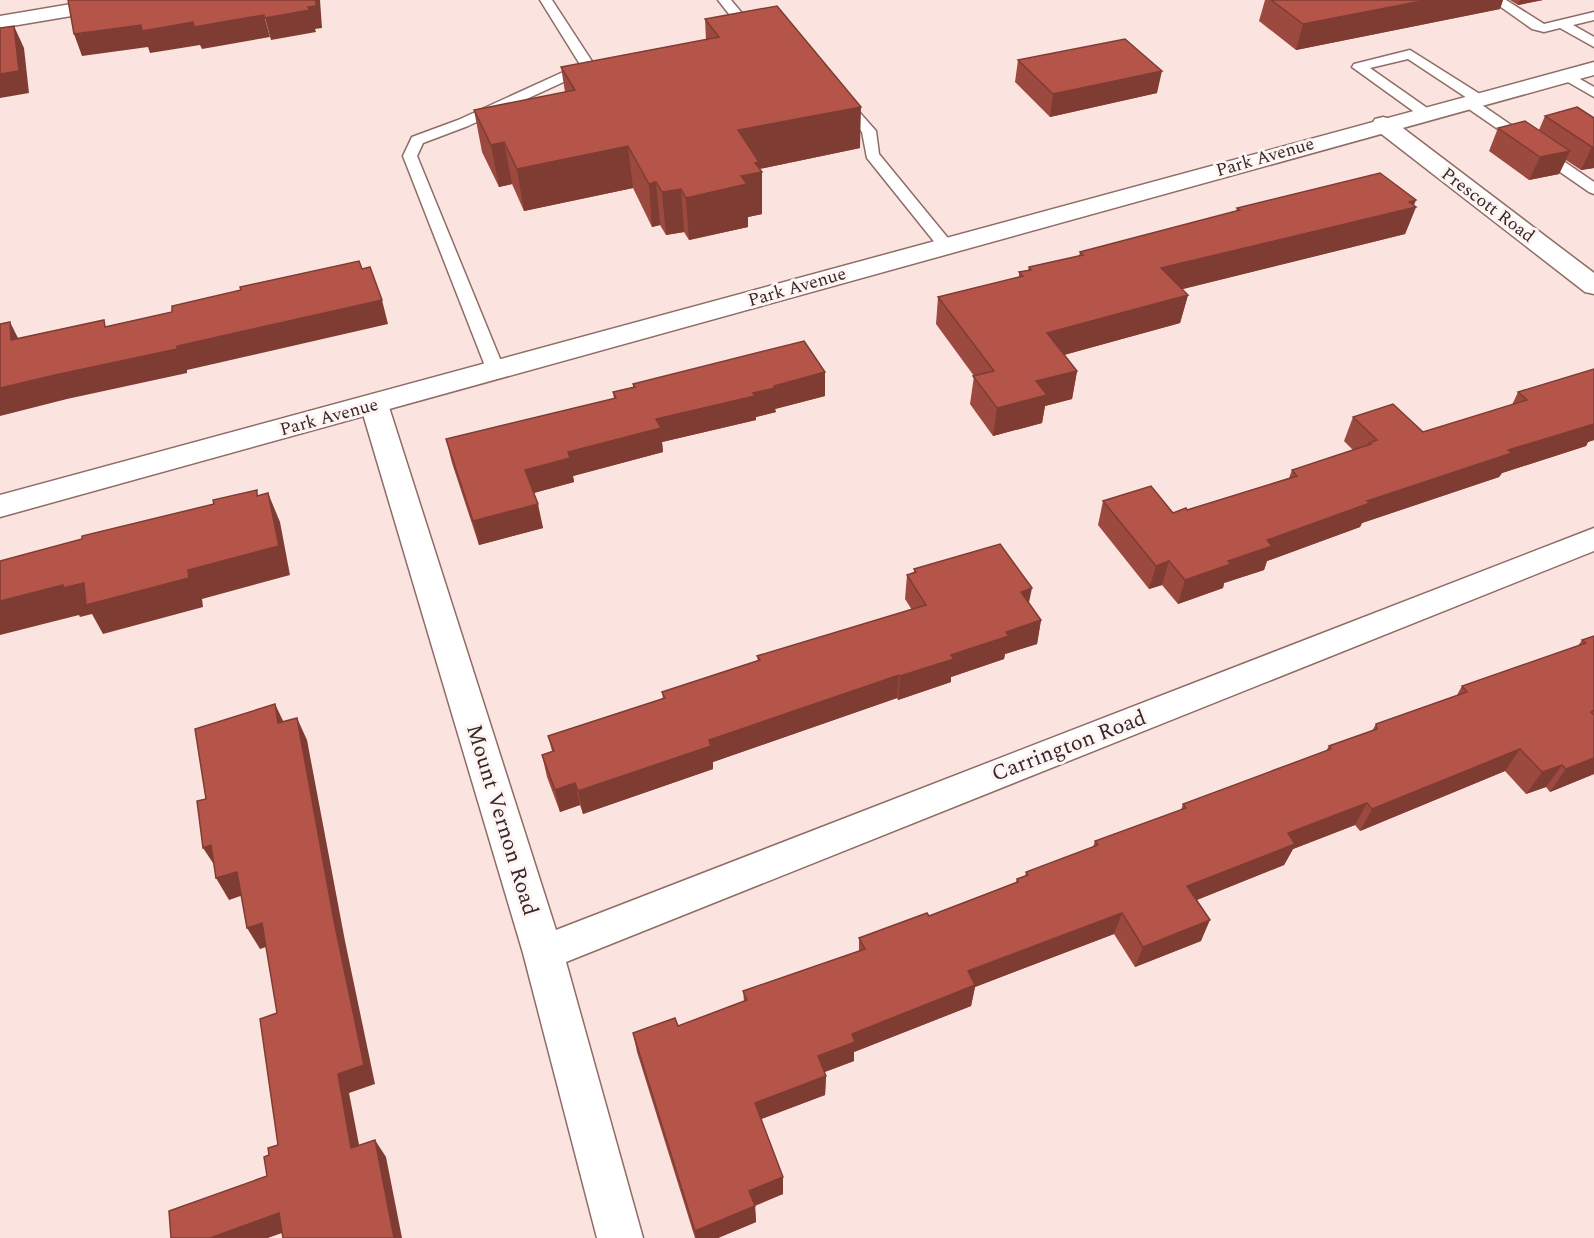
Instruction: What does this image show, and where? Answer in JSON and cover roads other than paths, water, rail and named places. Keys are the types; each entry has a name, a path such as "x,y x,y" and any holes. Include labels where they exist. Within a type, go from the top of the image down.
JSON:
{"street":[{"path":"0,22 131,0"},
{"name":"Park Avenue","path":"0,506 496,371 1383,124 1594,68"},
{"name":"Prescott Road","path":"1383,124 1594,286"},
{"name":"Mount Vernon Road","path":"374,404 543,953 620,1238"},
{"name":"Carrington Road","path":"543,953 1594,539"}],"lane":[{"path":"496,371 410,156 417,140 463,123 577,71 596,68 546,0"},
{"path":"724,0 755,37"},
{"path":"1497,0 1537,26 1544,28 1594,16"},
{"path":"1562,24 1594,43"},
{"path":"1425,113 1359,67 1410,54 1594,189"},
{"path":"1566,75 1594,93"},
{"path":"831,90 869,131 872,155 946,246"}]}
